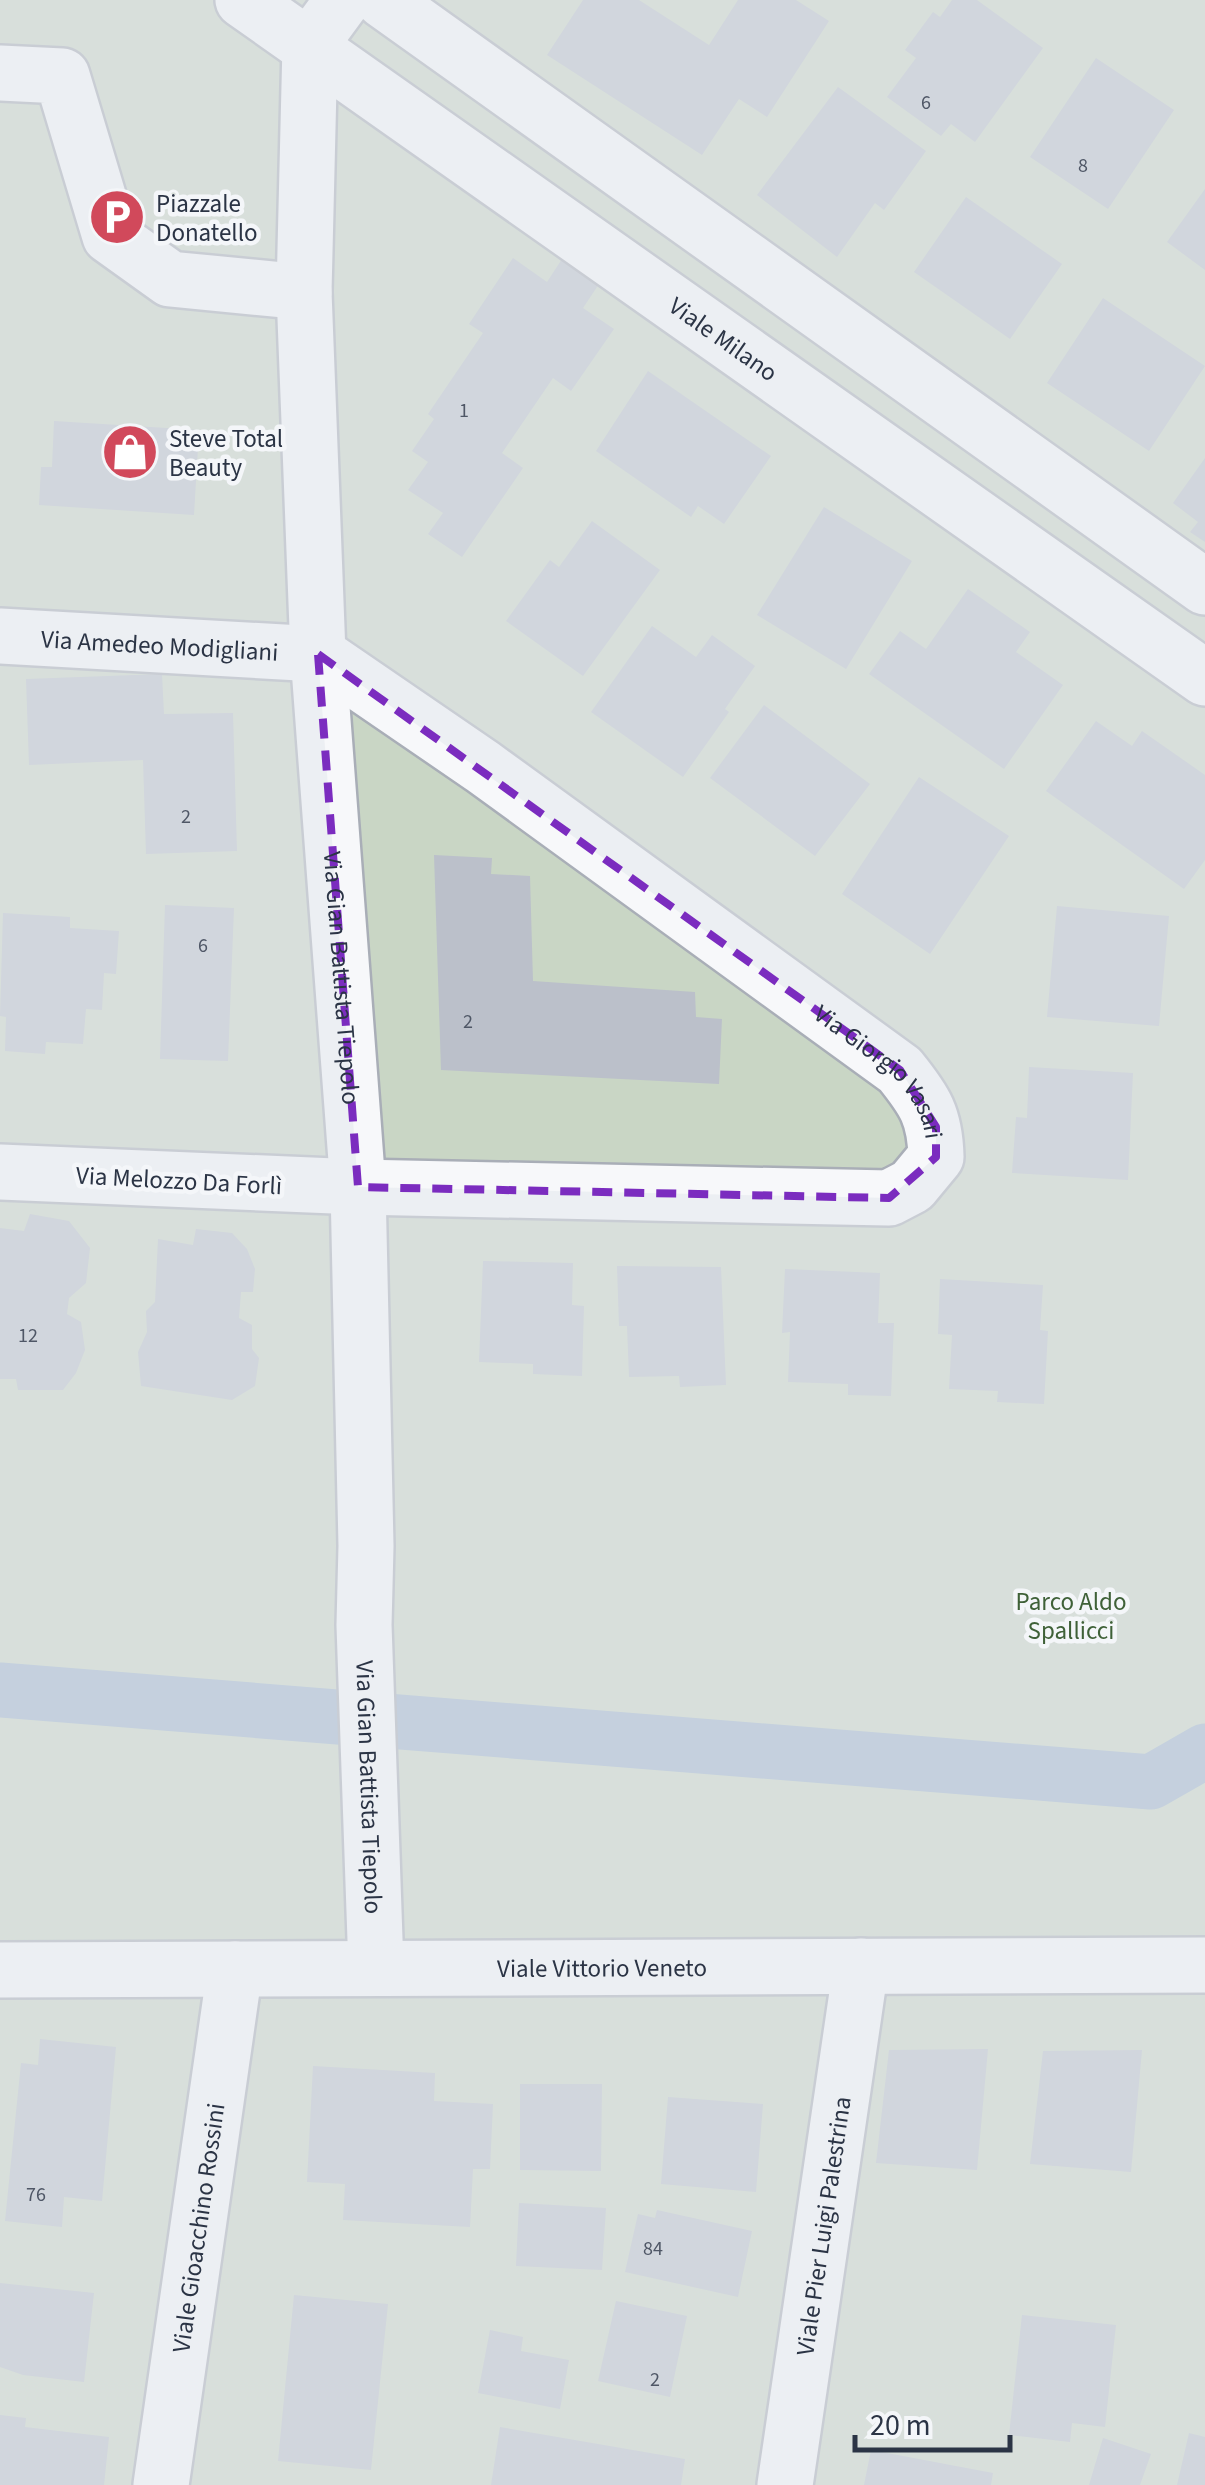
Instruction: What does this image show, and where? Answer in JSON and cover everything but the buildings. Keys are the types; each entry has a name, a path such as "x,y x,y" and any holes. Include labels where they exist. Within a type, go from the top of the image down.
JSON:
{"street":[{"name":"Viale Milano","path":"243,0 1205,678"},
{"path":"310,45 343,0"},
{"path":"383,0 1205,587"},
{"name":"Via Gian Battista Tiepolo","path":"310,45 304,292 318,654 358,1188 366,1526 364,1625 376,1968"},
{"path":"0,73 62,76 110,236 170,279 304,292"},
{"name":"Via Amedeo Modigliani","path":"0,636 318,654"},
{"name":"Via Giorgio Vasari","path":"318,654 483,767 900,1070 924,1099 936,1127 936,1157 912,1186 889,1198 358,1188"},
{"name":"Via Melozzo Da Forlì","path":"0,1172 358,1188"},
{"name":"Viale Vittorio Veneto","path":"0,1970 1205,1965"},
{"name":"Viale Pier Luigi Palestrina","path":"785,2485 862,1966"},
{"name":"Viale Gioacchino Rossini","path":"161,2485 235,1969"}],"highlighted area":[{"path":"318,654 900,1070 936,1127 936,1157 889,1198 358,1187"}],"green space":[{"name":"Parco Aldo Spallicci","path":"0,0 1205,0 1205,2485 0,2485"}],"waterway":[{"path":"0,1690 1151,1782 1205,1751"}],"place":[{"name":"Piazzale Donatello","path":"117,217"},
{"name":"Steve Total Beauty","path":"130,452"}]}
